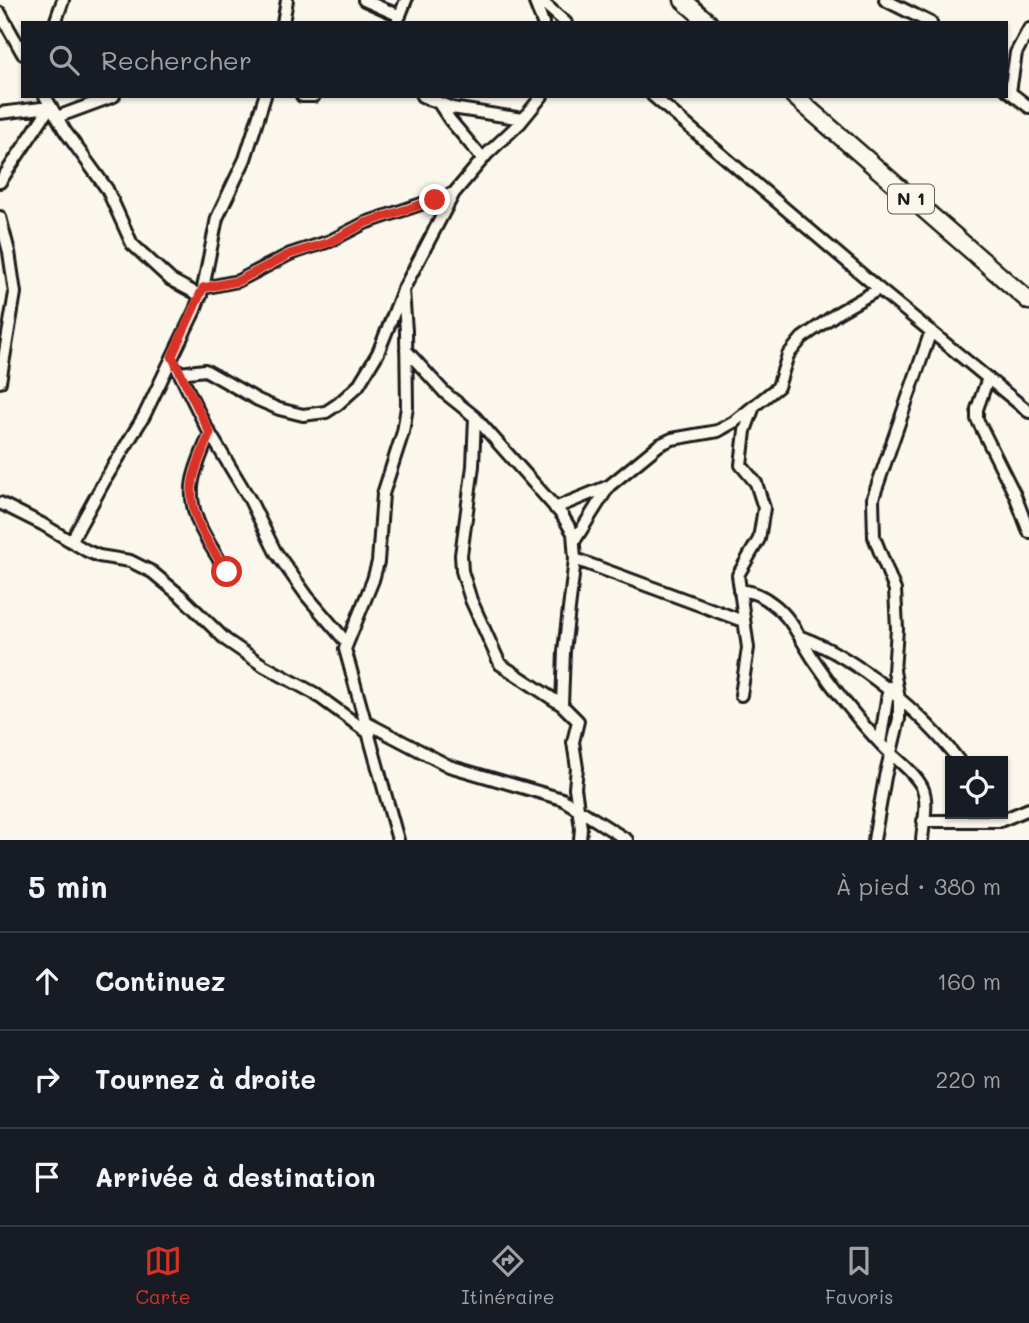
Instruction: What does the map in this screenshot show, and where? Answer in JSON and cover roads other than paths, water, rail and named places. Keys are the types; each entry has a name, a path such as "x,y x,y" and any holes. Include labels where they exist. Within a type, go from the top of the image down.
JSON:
{"highway":[{"path":"683,0 707,21"},
{"name":"N 1","path":"796,98 1029,301"}],"street":[{"path":"56,21 63,0"},
{"path":"364,0 398,19 406,0"},
{"path":"534,0 542,21"},
{"path":"540,0 564,21"},
{"path":"885,0 927,21"},
{"path":"284,21 289,1"},
{"path":"0,13 21,50"},
{"path":"1029,29 1016,53 1008,91 1029,107"},
{"path":"57,117 109,98"},
{"path":"72,540 144,416 202,292 217,218 245,159 264,98"},
{"path":"426,98 440,104 523,119"},
{"path":"180,373 205,370 279,409 303,415 326,412 358,386 378,353 402,290 454,193 540,98"},
{"path":"655,98 879,289 1029,412"},
{"path":"48,102 107,189 132,244 172,280 202,292 238,281 290,254 330,242 365,223 454,193"},
{"path":"0,113 48,102"},
{"path":"0,183 48,102"},
{"path":"440,104 483,159"},
{"path":"0,217 15,293 0,382"},
{"path":"555,508 609,486 659,445 672,439 718,430 754,407 778,387 788,355 802,338 879,289"},
{"path":"398,840 345,649 362,611 378,562 383,494 403,432 407,407 402,290"},
{"path":"880,743 894,671 897,629 895,590 874,537 873,498 931,331"},
{"path":"406,350 445,393 475,417 568,524 575,540 575,559 562,705"},
{"path":"172,356 210,433 250,500 275,551 307,596 347,643"},
{"path":"988,378 977,409 977,419 1015,495 1029,532"},
{"path":"741,695 748,648 738,575 759,539 764,519 764,508 756,483 741,465 745,430 754,407"},
{"path":"475,417 473,466 461,555 462,571 471,600 500,664 562,705 578,723 573,736 580,840"},
{"path":"210,433 193,480 192,498 202,531 227,572"},
{"path":"575,540 609,486"},
{"path":"0,503 99,556 130,561 152,572 226,640 368,728 449,766 562,799 626,838 638,840"},
{"path":"575,559 743,621"},
{"path":"739,590 757,592 775,605 801,637 813,659 880,743 922,787 925,798 922,840"},
{"path":"801,637 833,651 899,699 955,756"},
{"path":"874,840 890,752 899,719 894,671"},
{"path":"1008,818 1029,809"},
{"path":"923,821 967,819"}]}
